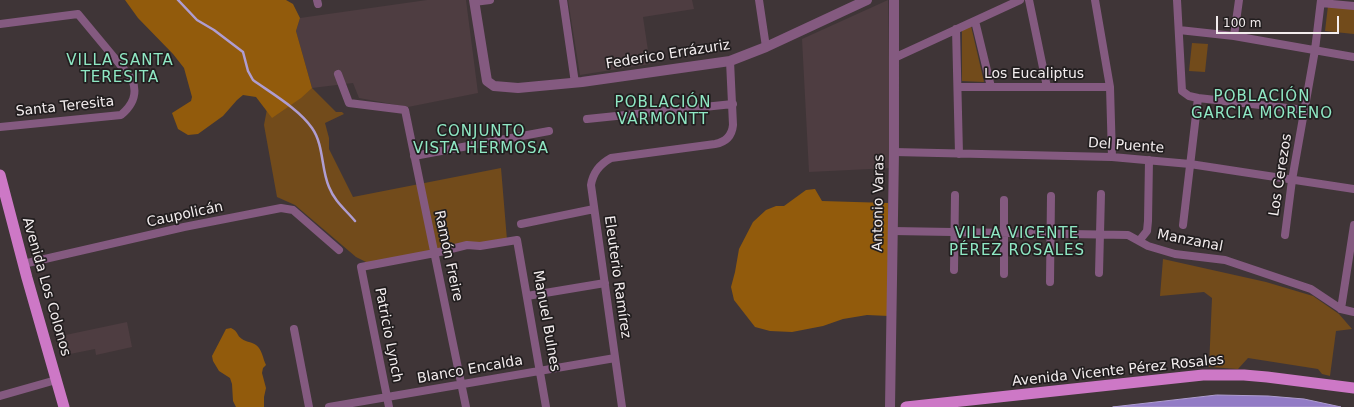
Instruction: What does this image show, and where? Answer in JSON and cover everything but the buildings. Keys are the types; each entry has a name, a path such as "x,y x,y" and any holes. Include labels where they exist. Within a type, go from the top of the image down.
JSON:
{"main road":[{"name":"Avenida Los Colonos","path":"0,175 2,191 64,407"},
{"name":"Avenida Vicente Pérez Rosales","path":"906,407 1204,375 1267,376 1352,389"}],"street":[{"path":"474,1 490,0"},
{"path":"563,0 575,83"},
{"path":"759,0 766,47"},
{"name":"Federico Errázuriz","path":"474,1 487,81 494,86 518,88 575,83 730,61 766,47 865,0"},
{"name":"Antonio Varas","path":"890,407 894,152 894,0"},
{"path":"894,58 1020,0"},
{"path":"1028,0 1047,87"},
{"path":"1095,0 1110,87 1112,157"},
{"path":"1177,0 1182,91 1189,96 1198,98 1305,110"},
{"path":"1234,36 1239,0"},
{"path":"1321,1 1354,6"},
{"name":"Los Cerezos","path":"1285,235 1292,180 1315,50 1321,1"},
{"name":"Santa Teresita","path":"0,24 78,14 132,79 136,94 128,110 121,115 0,127"},
{"path":"975,21 992,87"},
{"path":"956,30 959,154"},
{"path":"1178,30 1234,36 1354,57"},
{"path":"587,119 733,104 730,61"},
{"name":"Ramón Freire","path":"338,74 349,103 405,110 466,407"},
{"name":"Los Eucaliptus","path":"958,87 1110,87"},
{"path":"1184,225 1198,98"},
{"name":"Eleuterio Ramírez","path":"622,407 591,180 599,167 611,158 723,142 729,137 733,129 733,104"},
{"path":"414,156 549,130"},
{"name":"Del Puente","path":"894,152 1112,157 1190,164 1354,189"},
{"path":"1139,241 1147,231 1149,160"},
{"path":"1099,273 1101,194"},
{"path":"954,270 955,195"},
{"path":"1050,282 1051,196"},
{"path":"1004,200 1004,274"},
{"name":"Caupolicán","path":"23,264 177,229 281,208 294,210 339,250"},
{"path":"520,224 594,209"},
{"path":"1341,309 1354,225"},
{"name":"Manzanal","path":"893,231 1128,235 1148,246 1175,254 1225,260 1311,289 1341,309 1354,312"},
{"name":"Manuel Bulnes","path":"435,253 467,245 480,246 517,240 546,407"},
{"name":"Patricio Lynch","path":"389,407 361,267 435,253"},
{"path":"527,296 605,283"},
{"path":"294,329 309,407"},
{"name":"Blanco Encalda","path":"329,407 615,358"},
{"path":"0,396 56,380"}],"shaded area":[{"path":"125,0 286,0 293,4 300,18 296,31 312,88 301,98 272,118 256,97 243,95 223,116 198,134 188,135 178,129 172,113 191,101 192,97 184,68 173,54 138,18"},
{"path":"427,0 466,0 478,93 408,107 359,98 353,83 312,88 296,31 300,18"},
{"path":"568,0 692,0 694,9 643,17 650,64 580,75"},
{"path":"888,0 891,168 809,172 802,39"},
{"path":"1328,6 1354,9 1354,34 1325,31"},
{"path":"971,26 984,82 962,81 962,30"},
{"path":"1192,43 1208,44 1205,72 1189,71"},
{"path":"299,87 312,88 336,112 342,112 344,114 325,123 329,138 329,149 353,197 501,168 507,240 368,263 356,257 295,205 277,197 264,125 268,104"},
{"path":"815,189 822,201 888,203 889,316 867,315 843,319 823,326 792,332 770,331 755,327 734,300 731,287 739,249 753,222 766,210 776,206 784,206 806,190"},
{"path":"1163,259 1266,282 1313,296 1339,314 1352,329 1336,331 1330,376 1322,374 1318,369 1248,358 1238,369 1209,367 1212,298 1204,292 1160,296"},
{"path":"127,322 132,347 96,355 95,349 60,356 56,337"},
{"path":"231,328 242,339 256,345 261,352 266,365 263,368 262,373 266,388 264,407 236,407 233,401 232,384 230,378 219,371 213,361 212,356 226,329"},
{"path":"1217,395 1268,396 1304,399 1341,407 1113,407"}],"waterway":[{"path":"178,0 197,20 214,30 243,52 248,71 253,80 300,114 312,128 319,142 326,180 331,192 355,221"}],"district":[{"name":"VILLA SANTA TERESITA","path":"120,70"},
{"name":"POBLACIÓN GARCIA MORENO","path":"1262,106"},
{"name":"POBLACIÓN VARMONTT","path":"663,112"},
{"name":"CONJUNTO VISTA HERMOSA","path":"481,140"},
{"name":"VILLA VICENTE PÉREZ ROSALES","path":"1017,242"}]}
